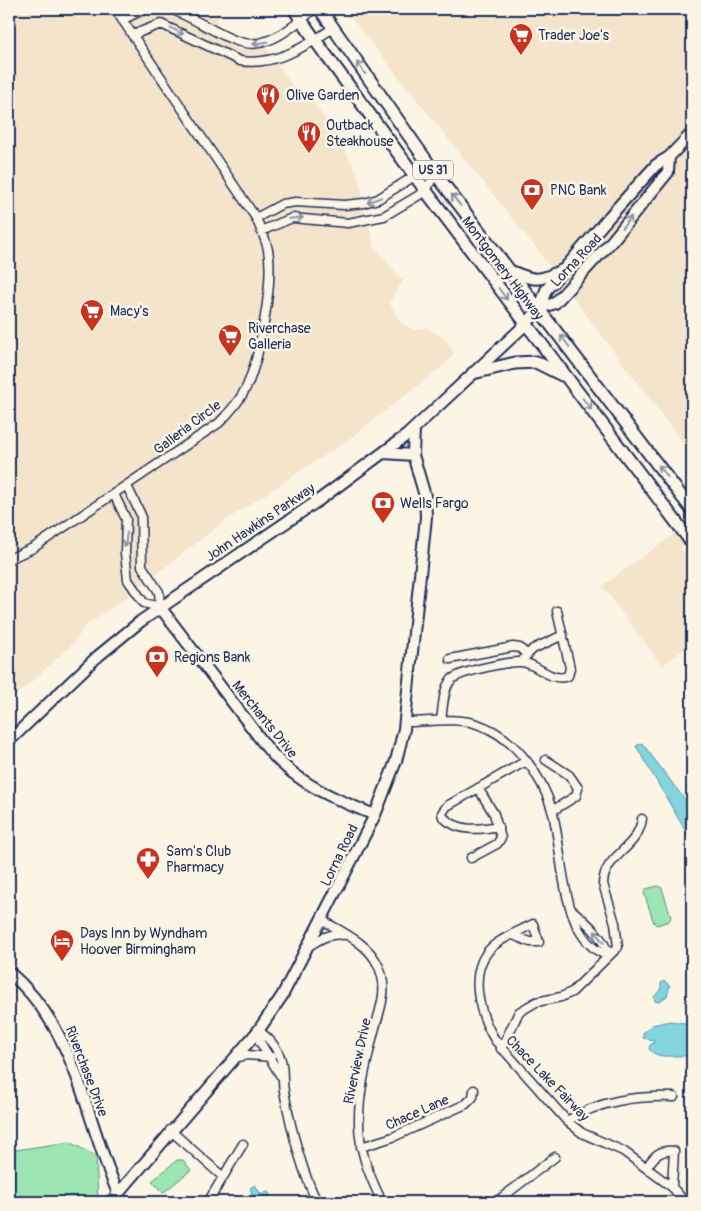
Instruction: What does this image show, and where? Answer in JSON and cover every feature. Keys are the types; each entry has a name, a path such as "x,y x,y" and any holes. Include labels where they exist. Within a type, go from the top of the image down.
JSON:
{"main road":[{"name":"Montgomery Highway","path":"294,9 426,191 692,543"},
{"name":"Montgomery Highway","path":"320,9 435,173 540,308 692,510"},
{"path":"473,373 515,363 536,362 568,378"}],"street":[{"name":"Galleria Circle","path":"9,559 33,548 219,423 236,404 246,387 258,348 270,282 268,249 256,218 115,9"},
{"path":"122,20 145,9"},
{"path":"171,9 237,41 248,44 264,44 272,40 285,33 314,9"},
{"path":"132,35 155,24 166,25 226,56 240,62 254,64 275,60 315,40 333,28"},
{"name":"Lorna Road","path":"540,308 546,290 656,165 669,157 692,133"},
{"name":"Lorna Road","path":"540,308 555,303 612,241 668,172 669,157"},
{"path":"256,218 282,204 296,202 344,205 364,203 378,199 416,175 435,173"},
{"path":"261,231 292,218 348,223 384,216 426,191 435,173"},
{"path":"511,271 532,280 539,280 567,267"},
{"name":"John Hawkins Parkway","path":"9,741 97,657 160,607 383,453 414,428 526,324 540,308"},
{"name":"Lorna Road","path":"111,1202 170,1130 258,1031 282,996 374,815 396,761 405,722 426,517 425,496 413,455 414,428"},
{"path":"383,453 413,455"},
{"path":"114,494 126,519 125,569 128,580 144,603 160,607 159,592 142,566 141,515 126,486"},
{"name":"Merchants Drive","path":"160,607 268,749 284,765 311,787 329,797 374,815"},
{"path":"441,720 450,681 460,674 522,662 559,678 568,676 570,668 558,611"},
{"path":"522,662 526,654 563,635"},
{"path":"450,659 513,647 520,648 526,654"},
{"path":"470,656 473,671"},
{"path":"405,722 441,720 476,723 490,729 511,744 526,761 532,768 552,811 564,888 572,910 588,943 599,953 609,956"},
{"path":"546,760 569,775 576,782 578,788 576,796 552,811"},
{"path":"498,826 472,830 447,822 442,813 447,806 526,761"},
{"path":"471,858 497,844 501,838 498,826 478,788"},
{"path":"501,1049 519,1012 536,1002 561,997 572,992 618,947 618,934 603,884 603,877 610,863 633,842 641,828 642,819"},
{"path":"572,910 600,938 607,947 609,956"},
{"name":"Riverview Drive","path":"322,920 348,935 372,954 382,974 384,988 383,1006 371,1046 359,1116 361,1147 382,1202"},
{"path":"309,946 322,937 333,934 348,935"},
{"name":"Chace Lake Fairway","path":"513,935 492,947 482,961 477,978 488,1030 501,1049 567,1121 582,1133 623,1151 647,1167 672,1187 685,1202"},
{"name":"Riverchase Drive","path":"9,972 32,994 59,1032 78,1080 105,1164 118,1193"},
{"path":"258,1031 260,1042 271,1057 282,1079"},
{"path":"258,1031 266,1035 281,1061 282,1079 292,1133 308,1185 316,1202"},
{"path":"234,1058 247,1055 271,1057"},
{"name":"Chace Lane","path":"361,1147 393,1137 466,1104 473,1097 474,1090"},
{"path":"567,1121 586,1108 601,1104 629,1099 674,1097"},
{"path":"170,1130 222,1176"},
{"path":"208,1202 243,1144"},
{"path":"647,1167 658,1153 666,1150 674,1151 672,1187"},
{"path":"496,1202 555,1157"}],"shaded area":[{"name":"Riverchase Galleria","path":"9,9 223,9 215,25 244,38 258,36 304,102 311,99 325,118 357,172 374,246 403,281 389,302 402,324 414,330 428,328 445,339 454,353 448,362 348,440 226,520 120,602 85,626 74,643 9,702"},
{"path":"344,9 692,9 692,455 535,247"},
{"path":"692,521 692,539 681,548 692,563 692,643 662,666 602,586"}],"green space":[{"path":"658,886 662,888 671,917 669,921 657,925 654,923 644,893 646,889"},
{"path":"69,1142 96,1156 98,1200 96,1202 9,1202 9,1151"},
{"path":"177,1160 183,1160 191,1170 163,1193 152,1181"}],"water":[{"path":"642,743 692,809 692,842 636,746"},
{"path":"692,842 692,877 689,866"},
{"path":"692,877 692,985 689,912"},
{"path":"664,981 670,986 667,996 658,1002 655,1001 654,997 661,989 661,983"},
{"path":"670,1021 692,1024 692,1058 687,1056 658,1055 649,1049 650,1045 654,1043 653,1040 643,1038 643,1033 652,1025"},
{"path":"255,1185 260,1193 269,1192 270,1197 255,1202 250,1188"}],"place":[{"name":"Trader Joe's","path":"521,56"},
{"name":"Olive Garden","path":"268,116"},
{"name":"Outback Steakhouse","path":"309,154"},
{"name":"PNC Bank","path":"532,211"},
{"name":"Macy's","path":"92,332"},
{"name":"Riverchase Galleria","path":"230,357"},
{"name":"Wells Fargo","path":"383,524"},
{"name":"Regions Bank","path":"157,678"},
{"name":"Sam's Club Pharmacy","path":"148,880"},
{"name":"Days Inn by Wyndham Hoover Birmingham","path":"62,962"}]}
